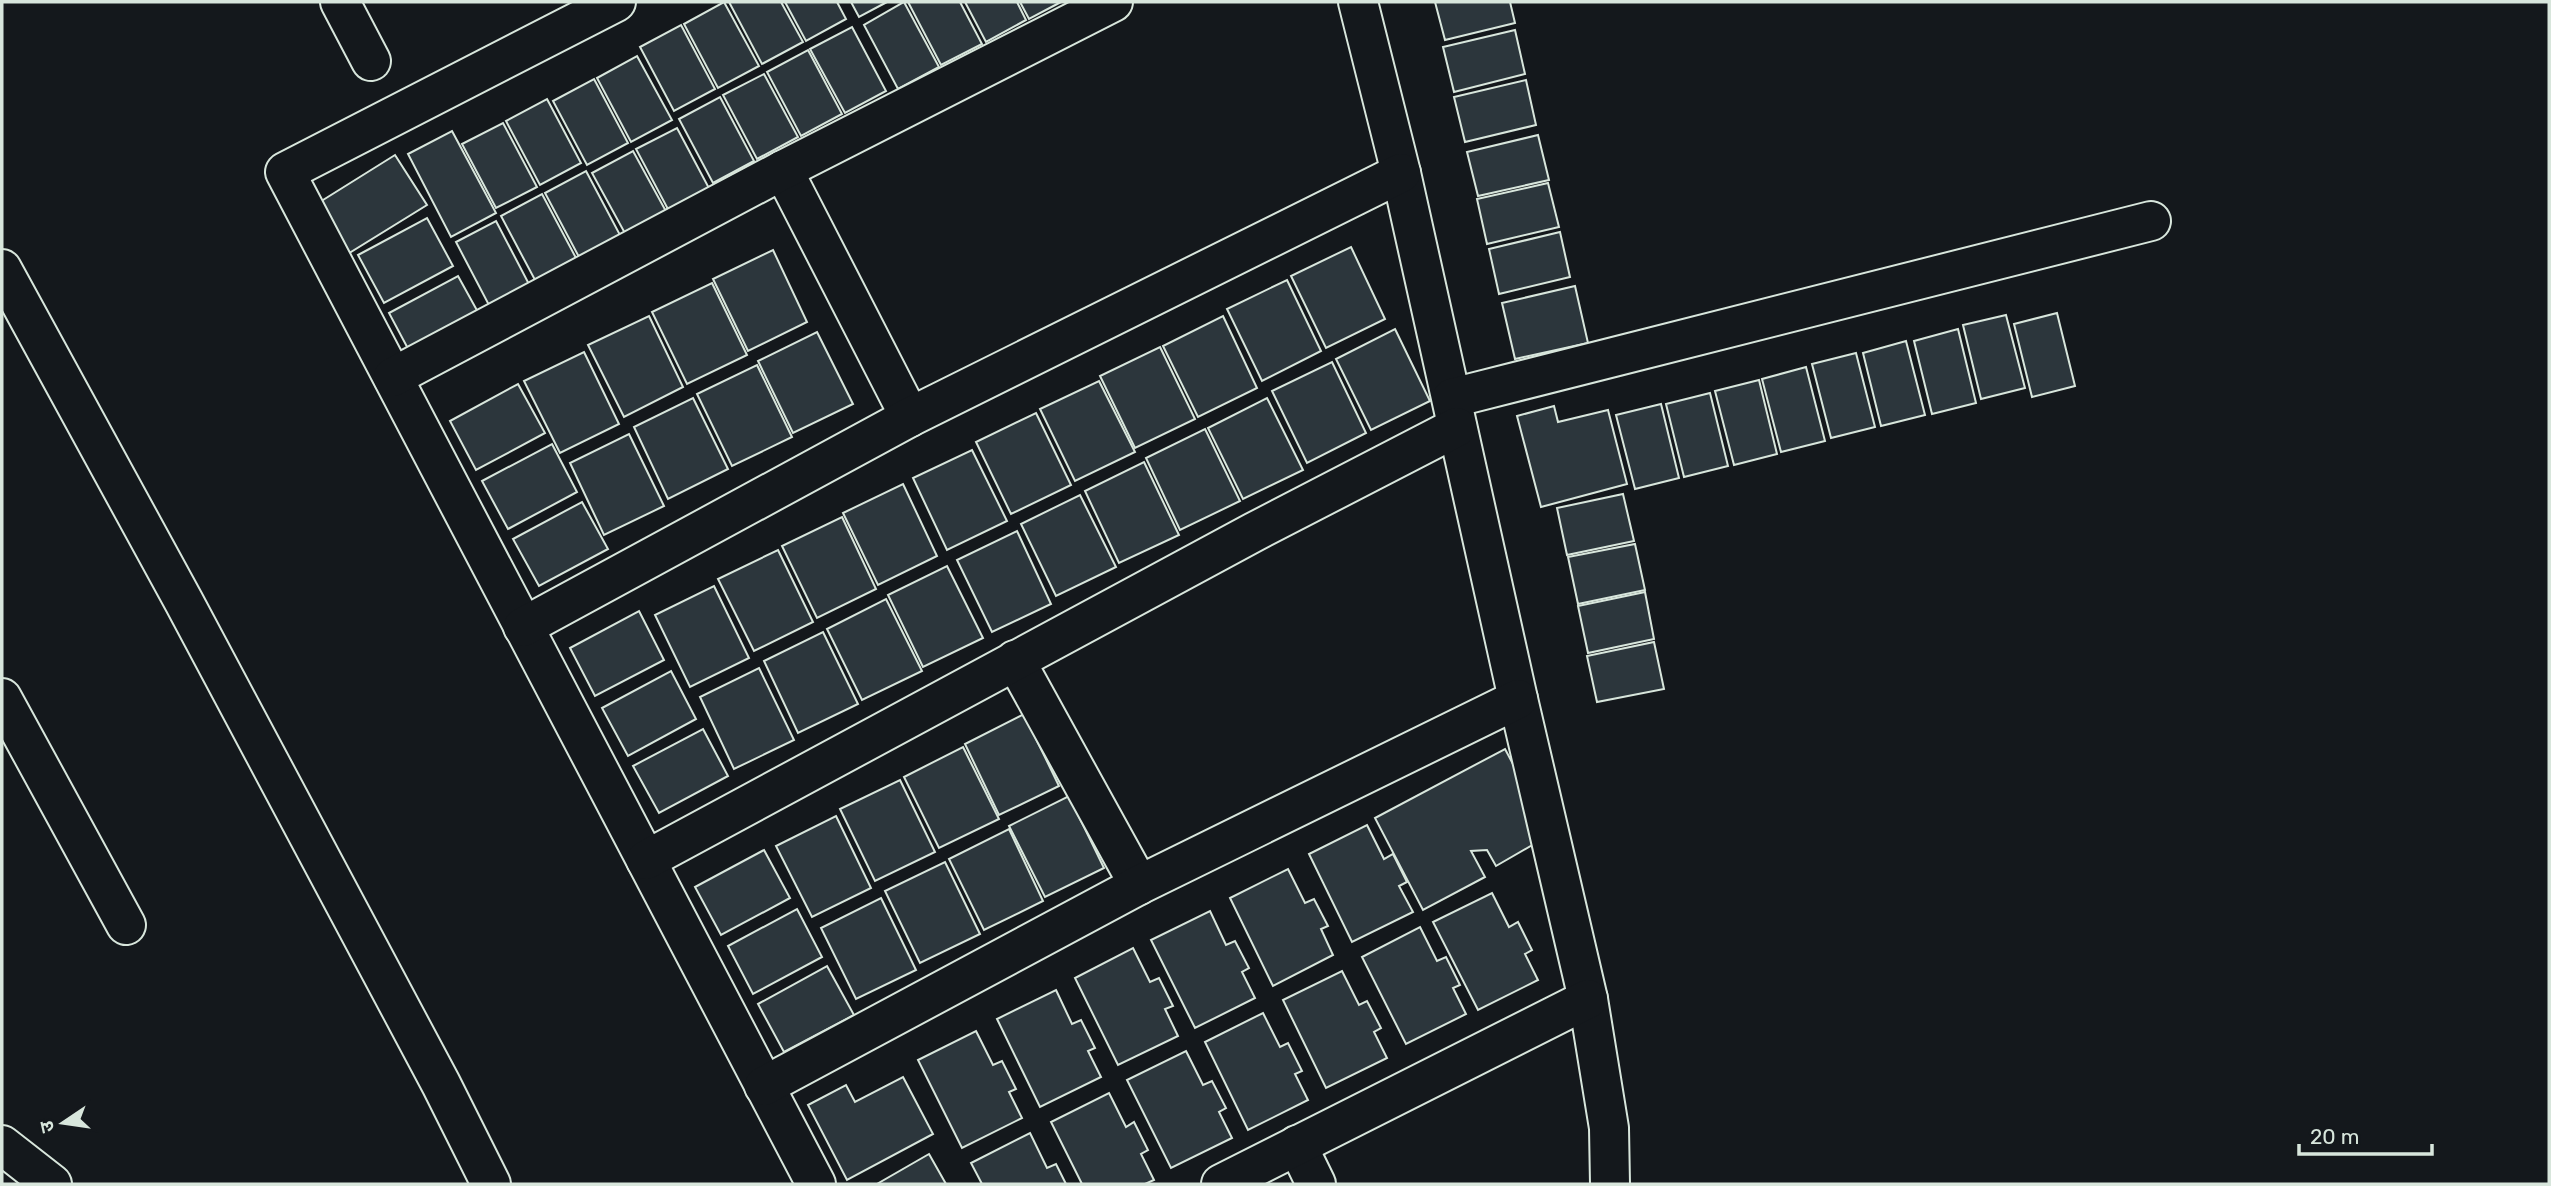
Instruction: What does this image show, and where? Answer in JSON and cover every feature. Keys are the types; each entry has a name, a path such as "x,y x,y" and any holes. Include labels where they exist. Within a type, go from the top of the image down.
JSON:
{"street":[{"path":"340,2 371,61"},
{"path":"616,2 285,172 816,1184"},
{"path":"393,377 783,170 1113,2"},
{"path":"1358,2 1401,173 1588,999 1609,1128 1610,1184"},
{"path":"783,170 910,417"},
{"path":"523,627 910,417 1401,173"},
{"path":"646,860 1015,660 1455,412 2151,221"},
{"path":"2,269 442,1084 491,1184"},
{"path":"1015,660 1139,885"},
{"path":"2,698 126,925"},
{"path":"764,1086 1139,885 1518,699"},
{"path":"1222,1184 1588,999"},
{"path":"2,1145 52,1184"},
{"path":"1297,1145 1316,1184"}],"building":[{"path":"724,2 759,66 718,88 684,24"},
{"path":"729,2 781,2 803,42 762,64"},
{"path":"785,2 837,2 846,19 806,41"},
{"path":"851,2 887,2 859,17"},
{"path":"904,2 939,67 898,89 864,25"},
{"path":"908,2 960,2 982,44 941,65"},
{"path":"965,2 1017,2 1026,20 986,42"},
{"path":"1020,2 1061,2 1029,19"},
{"path":"1435,2 1510,2 1515,23 1445,40"},
{"path":"681,25 715,89 674,111 640,47"},
{"path":"852,27 886,91 845,113 810,49"},
{"path":"1515,30 1525,74 1454,92 1443,47"},
{"path":"808,50 842,114 801,136 767,72"},
{"path":"637,56 672,120 631,142 597,78"},
{"path":"764,74 798,137 757,159 723,95"},
{"path":"594,79 628,143 587,165 553,101"},
{"path":"1526,80 1536,125 1465,142 1454,97"},
{"path":"720,97 754,161 713,183 679,119"},
{"path":"547,99 581,163 540,185 506,121"},
{"path":"503,123 537,187 496,208 462,144"},
{"path":"677,128 711,192 670,213 636,149"},
{"path":"452,131 496,213 451,237 408,154"},
{"path":"1538,135 1549,180 1478,196 1467,152"},
{"path":"633,151 668,215 627,237 592,173"},
{"path":"395,155 427,205 346,255 315,205"},
{"path":"586,171 620,235 579,257 545,193"},
{"path":"1548,183 1559,227 1487,244 1477,199"},
{"path":"542,194 576,258 535,280 501,216"},
{"path":"427,218 453,266 384,303 358,255"},
{"path":"496,221 531,288 491,309 456,242"},
{"path":"1560,232 1570,277 1499,294 1489,249"},
{"path":"1351,247 1385,319 1326,348 1291,276"},
{"path":"773,250 807,322 748,351 713,279"},
{"path":"458,276 484,323 414,360 389,313"},
{"path":"1287,280 1321,351 1262,381 1227,309"},
{"path":"712,283 747,355 687,384 652,312"},
{"path":"1575,286 1588,343 1515,359 1502,303"},
{"path":"2057,313 2075,386 2032,397 2014,324"},
{"path":"2006,315 2025,388 1981,399 1963,325"},
{"path":"649,316 683,387 624,417 588,345"},
{"path":"1223,316 1257,388 1198,417 1163,346"},
{"path":"1395,329 1430,401 1371,430 1336,359"},
{"path":"1958,329 1976,403 1932,414 1914,341"},
{"path":"817,332 853,404 793,433 758,361"},
{"path":"1906,341 1925,415 1881,426 1863,353"},
{"path":"1160,347 1195,419 1135,448 1100,376"},
{"path":"584,352 619,424 560,453 524,381"},
{"path":"1856,353 1875,427 1831,438 1812,364"},
{"path":"1332,362 1366,433 1307,463 1272,391"},
{"path":"757,365 792,437 732,466 697,394"},
{"path":"1806,367 1825,441 1781,452 1762,379"},
{"path":"1759,380 1777,454 1734,465 1715,391"},
{"path":"1099,381 1135,452 1075,481 1040,409"},
{"path":"518,384 545,433 476,470 450,421"},
{"path":"1710,393 1728,466 1684,477 1666,404"},
{"path":"693,398 728,469 668,499 634,427"},
{"path":"1267,398 1303,470 1243,499 1208,428"},
{"path":"1661,404 1679,478 1635,489 1616,415"},
{"path":"1554,406 1558,422 1608,410 1627,484 1541,507 1517,416"},
{"path":"1036,413 1071,485 1011,514 976,442"},
{"path":"1205,429 1240,501 1180,530 1146,458"},
{"path":"629,434 664,506 604,535 570,463"},
{"path":"552,444 577,492 508,529 482,481"},
{"path":"972,450 1007,521 947,550 913,478"},
{"path":"1144,462 1179,535 1119,563 1085,491"},
{"path":"903,484 937,556 878,585 843,513"},
{"path":"1623,494 1634,541 1567,555 1557,508"},
{"path":"1080,495 1116,567 1056,596 1021,524"},
{"path":"582,502 608,549 539,586 513,539"},
{"path":"842,517 876,589 817,618 782,546"},
{"path":"1017,531 1051,604 992,632 957,560"},
{"path":"1635,544 1645,590 1578,604 1568,557"},
{"path":"778,550 813,622 754,651 718,579"},
{"path":"947,566 983,638 923,667 888,595"},
{"path":"714,586 749,658 690,687 655,615"},
{"path":"1645,592 1654,639 1588,653 1578,606"},
{"path":"886,599 922,671 862,700 827,629"},
{"path":"639,611 664,660 595,696 570,648"},
{"path":"823,632 858,704 798,733 764,661"},
{"path":"1654,642 1664,689 1597,702 1587,656"},
{"path":"759,668 794,740 734,769 700,697"},
{"path":"671,671 696,719 628,756 602,708"},
{"path":"1024,714 1059,786 999,815 965,744"},
{"path":"703,729 728,776 659,813 633,766"},
{"path":"963,747 999,819 939,848 904,777"},
{"path":"1505,749 1521,779 1534,844 1496,866 1487,850 1471,851 1485,877 1423,910 1375,818"},
{"path":"900,780 935,852 875,881 840,809"},
{"path":"1069,796 1104,868 1045,897 1009,826"},
{"path":"836,816 871,888 812,917 776,846"},
{"path":"1367,825 1384,859 1393,854 1407,882 1399,886 1413,912 1352,942 1309,854"},
{"path":"1009,829 1043,901 984,930 949,859"},
{"path":"764,850 790,898 721,935 695,887"},
{"path":"945,862 980,934 920,963 885,891"},
{"path":"1288,869 1305,903 1314,899 1328,926 1321,929 1333,955 1273,986 1230,898"},
{"path":"1492,893 1509,927 1518,922 1532,950 1525,954 1538,980 1478,1010 1433,922"},
{"path":"881,898 916,970 856,999 821,928"},
{"path":"797,909 822,957 753,994 728,946"},
{"path":"1210,911 1226,945 1235,941 1249,968 1242,972 1255,998 1195,1028 1151,940"},
{"path":"1420,927 1437,961 1446,957 1460,985 1453,988 1466,1014 1406,1044 1362,957"},
{"path":"1133,948 1150,982 1159,978 1173,1006 1165,1009 1178,1036 1118,1065 1075,978"},
{"path":"827,966 854,1015 784,1052 758,1004"},
{"path":"1342,971 1359,1005 1367,1001 1381,1028 1374,1032 1387,1058 1326,1088 1283,1000"},
{"path":"1056,990 1072,1024 1081,1020 1095,1048 1088,1051 1101,1077 1040,1107 997,1019"},
{"path":"1263,1013 1280,1047 1288,1043 1302,1071 1295,1074 1308,1100 1248,1130 1205,1042"},
{"path":"976,1031 993,1065 1002,1061 1016,1089 1009,1092 1022,1118 962,1148 918,1060"},
{"path":"1186,1051 1203,1085 1212,1081 1226,1108 1219,1112 1232,1138 1171,1168 1127,1080"},
{"path":"903,1077 933,1134 847,1180 808,1105 846,1085 855,1102"},
{"path":"1109,1093 1126,1127 1134,1122 1148,1150 1141,1154 1154,1180 1145,1184 1082,1184 1051,1122"},
{"path":"1030,1133 1047,1168 1056,1164 1066,1184 982,1184 971,1163"},
{"path":"929,1154 946,1184 877,1184"}]}
